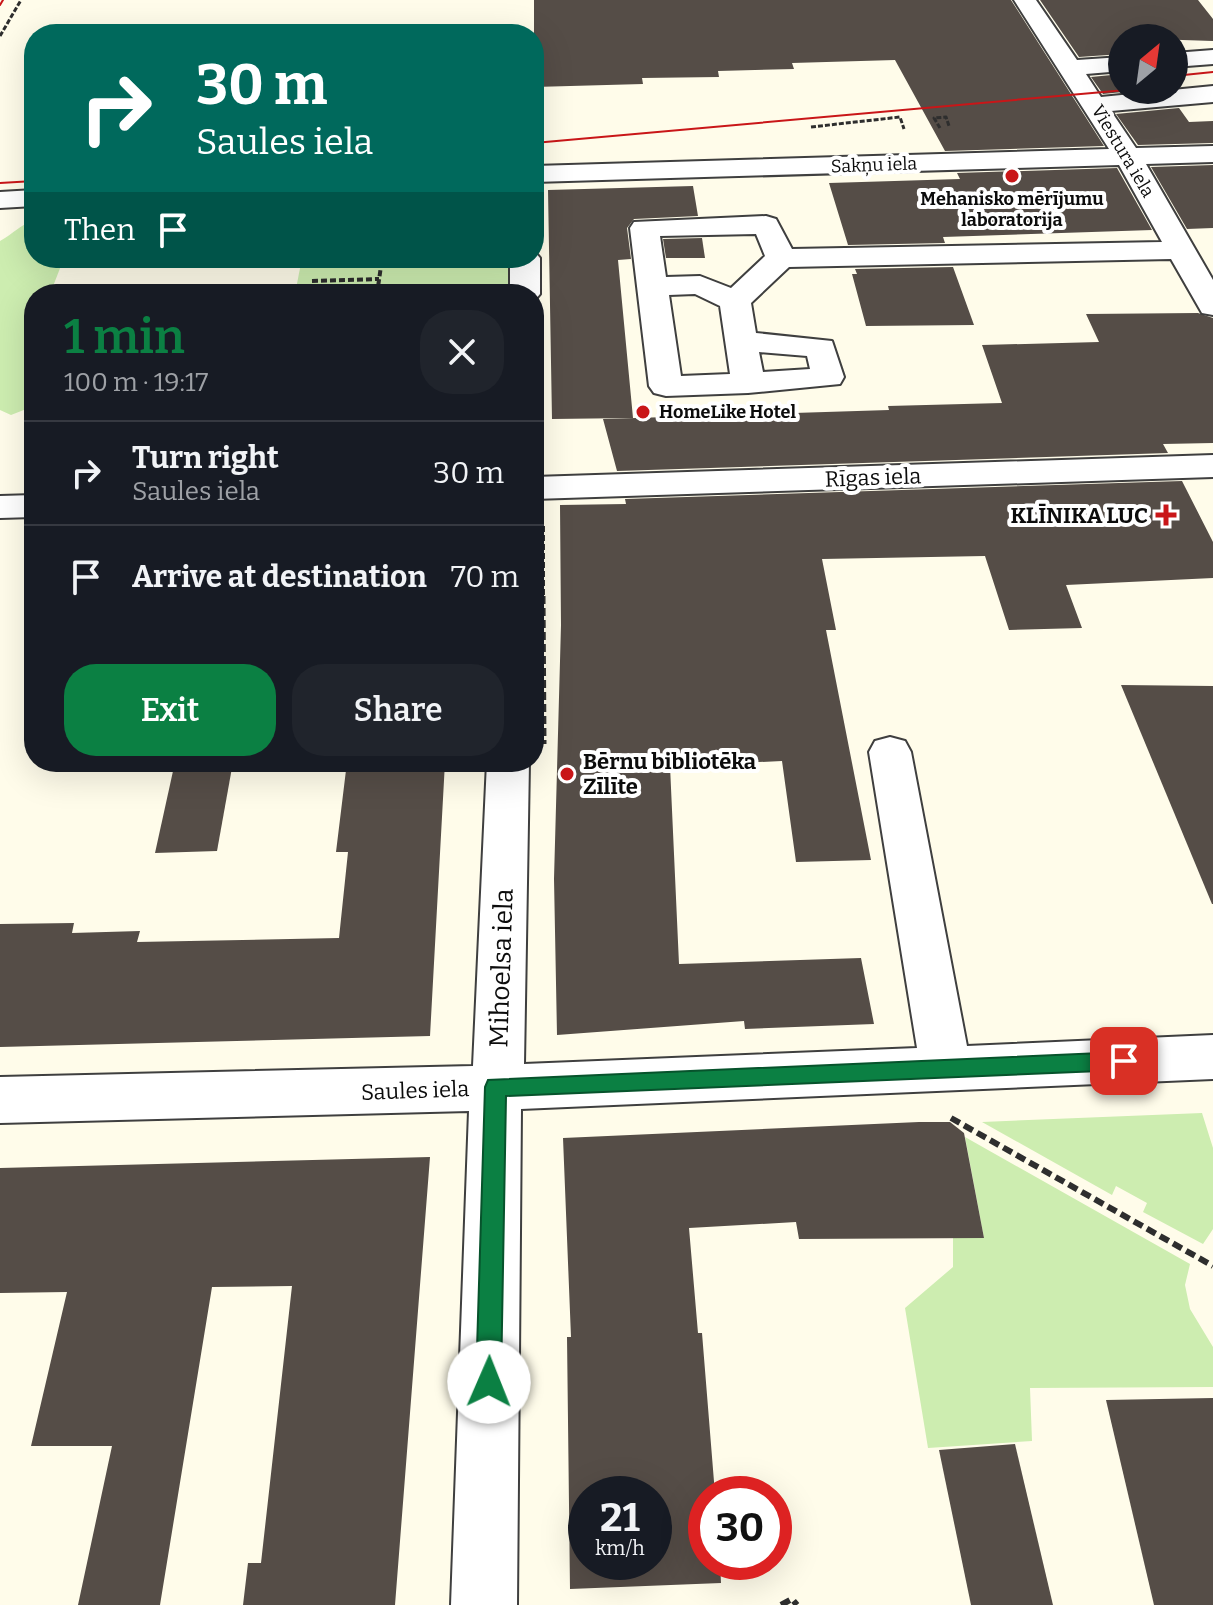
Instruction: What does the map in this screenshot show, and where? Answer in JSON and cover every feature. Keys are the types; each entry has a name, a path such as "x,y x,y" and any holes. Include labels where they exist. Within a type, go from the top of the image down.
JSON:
{"street":[{"name":"Viestura iela","path":"1025,0 1128,157 1213,306"},
{"path":"1188,59 1213,57"},
{"path":"1070,68 1108,65"},
{"path":"1095,105 1213,94"},
{"name":"Sakņu iela","path":"544,174 1213,154"},
{"path":"751,168 766,225 781,258"},
{"path":"0,200 24,199"},
{"path":"741,341 821,348 828,377 666,386 644,228 766,225"},
{"path":"735,301 781,258 1182,250"},
{"path":"652,287 700,285 735,301"},
{"path":"735,301 748,383"},
{"name":"Rīgas iela","path":"544,488 1213,466"},
{"path":"0,507 24,506"},
{"path":"890,752 943,1091"},
{"name":"Mihoelsa iela","path":"484,1605 496,1087 508,772"},
{"name":"Saules iela","path":"0,1100 496,1087 943,1091 1213,1057"}],"path":[{"path":"0,36 21,0"},
{"path":"378,284 381,268"},
{"path":"312,281 379,279"},
{"path":"943,1091 1213,1266"},
{"path":"781,1605 792,1599 797,1605"}],"green space":[{"path":"24,225 24,268 60,268 54,284 24,284 24,410 11,415 0,410 0,241"},
{"path":"300,268 512,268 511,284 297,284"},
{"path":"1202,1113 1213,1148 1213,1229 1203,1244 1143,1212 1147,1203 1116,1186 1112,1195 982,1122"},
{"path":"965,1137 1190,1264 1185,1285 1190,1309 1213,1347 1213,1387 1030,1388 1032,1441 928,1448 905,1308 953,1267 953,1238 984,1238"}],"building":[{"path":"534,0 1011,0 1104,146 945,151 895,60 792,63 794,69 718,71 719,77 642,78 643,84 544,87 544,24 534,24"},
{"path":"1040,0 1198,0 1213,19 1213,41 1188,40 1188,24 1108,24 1108,55 1079,57"},
{"path":"1108,75 1108,93 1103,94 1091,77"},
{"path":"1179,108 1189,122 1213,121 1213,143 1138,145 1116,114"},
{"path":"1213,165 1213,228 1187,229 1151,167"},
{"path":"1117,168 1152,230 943,237 945,243 848,245 829,183 960,179 957,173"},
{"path":"693,186 698,216 634,219 627,228 631,259 618,260 633,418 552,419 548,190"},
{"path":"702,238 705,258 666,258 663,239"},
{"path":"953,267 974,325 866,326 852,274 857,274 855,269"},
{"path":"1198,313 1213,318 1213,443 1163,444 1168,453 617,471 603,419 889,410 888,406 1002,403 982,345 1099,342 1086,314"},
{"path":"1182,481 1213,542 1213,578 1066,585 1082,628 1009,630 985,556 822,559 836,630 826,630 871,860 796,862 782,761 670,766 679,964 861,958 874,1024 745,1029 744,1021 557,1035 554,879 561,625 560,505 626,504 625,499"},
{"path":"1121,685 1213,686 1213,904 1212,904"},
{"path":"173,772 231,772 217,851 155,853"},
{"path":"346,772 444,772 430,1036 0,1047 0,924 74,923 72,933 140,931 137,942 339,938 348,852 336,852"},
{"path":"919,1122 950,1122 964,1133 984,1238 799,1239 796,1222 689,1228 698,1333 702,1333 714,1476 688,1476 688,1580 721,1580 721,1583 570,1589 570,1580 672,1580 672,1476 569,1476 567,1337 571,1337 563,1138"},
{"path":"430,1157 395,1605 243,1605 248,1563 261,1563 292,1286 212,1287 160,1605 78,1605 112,1446 31,1446 67,1292 0,1293 0,1168"},
{"path":"1213,1398 1213,1605 1154,1605 1106,1400"},
{"path":"1015,1444 1053,1605 971,1605 939,1450"}],"tram line":[{"path":"0,5 3,0"},
{"path":"1188,75 1213,72"},
{"path":"544,142 1108,92"},
{"path":"0,183 24,182"}],"place":[{"name":"Mehanisko mērījumu laboratorija","path":"1012,176"},
{"name":"HomeLike Hotel","path":"643,412"},
{"name":"KLĪNIKA LUC","path":"1166,515"},
{"name":"Bērnu bibliotēka Zīlīte","path":"567,774"}],"route":[{"path":"489,1382 496,1087 1124,1061"}]}
